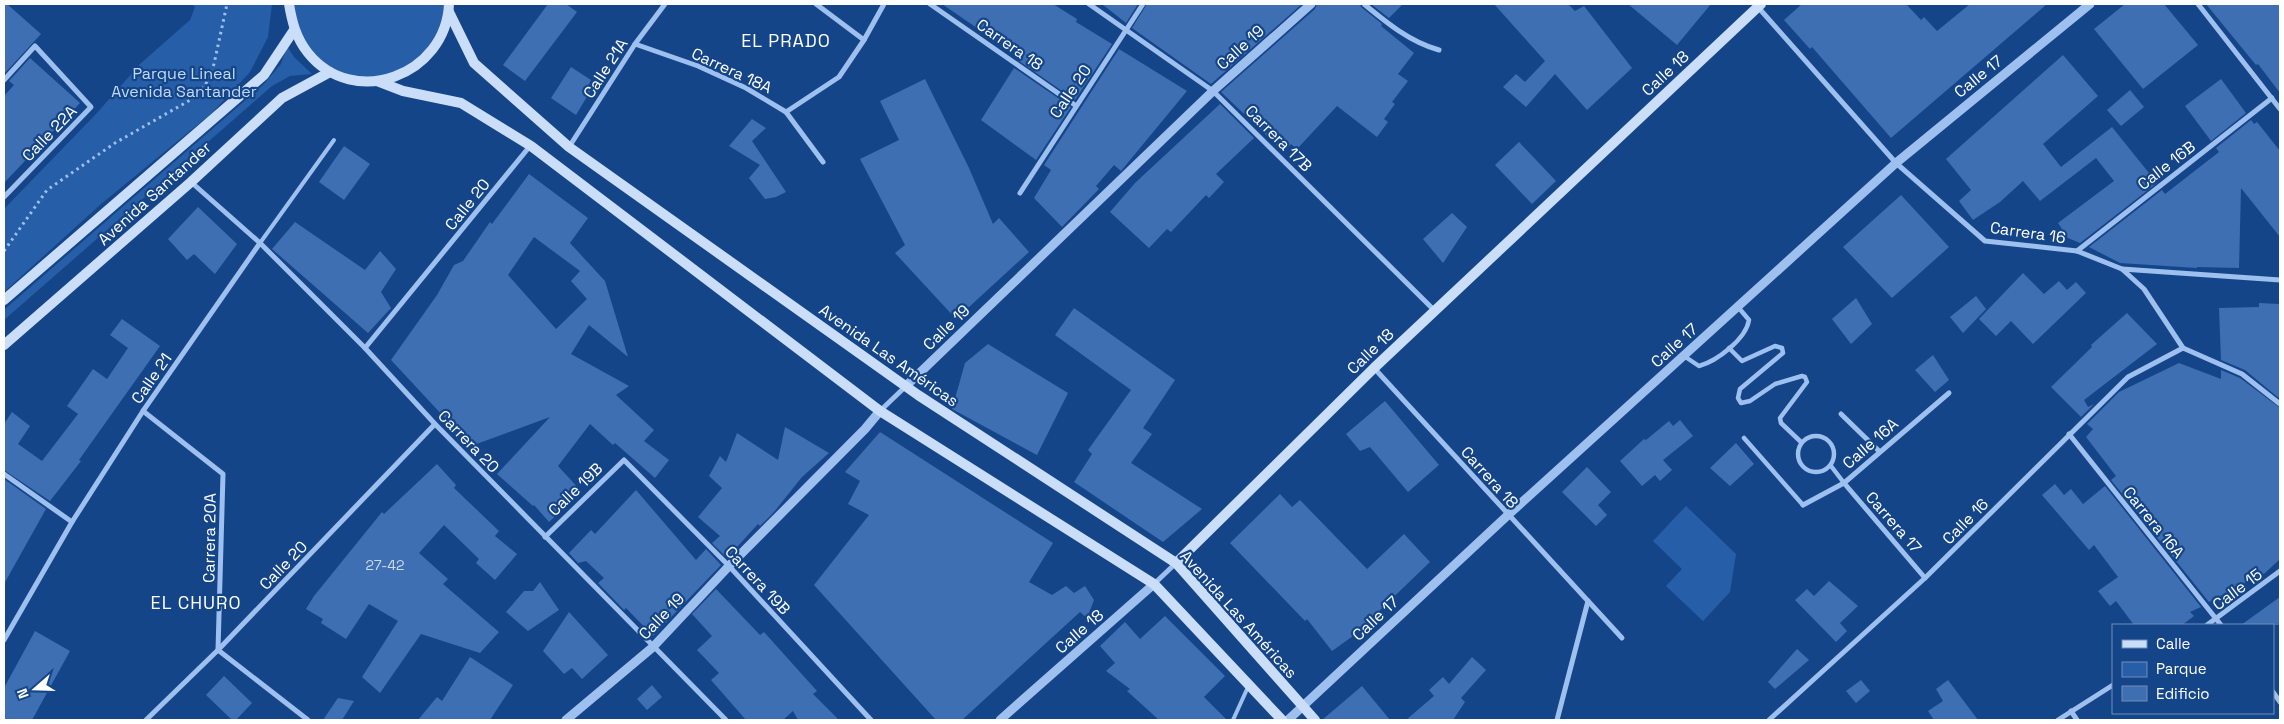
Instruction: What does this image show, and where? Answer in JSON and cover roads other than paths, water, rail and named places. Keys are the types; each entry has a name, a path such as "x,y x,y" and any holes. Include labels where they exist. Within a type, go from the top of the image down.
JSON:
{"main road":[{"path":"289,4 294,30 308,54 330,72 353,80 377,82 403,91 461,103 531,146 880,411 1154,584 1282,720"},
{"name":"Calle 18","path":"1176,563 1374,368 1758,5"},
{"path":"377,82 403,75 425,60 441,38 449,8"},
{"name":"Avenida Las Américas","path":"449,8 474,63 569,147 906,386 1176,563 1315,720"},
{"name":"Avenida Santander","path":"4,300 264,75 294,30"},
{"name":"Avenida Santander","path":"4,345 191,182 282,98 330,72"}],"street":[{"name":"Calle 21A","path":"569,147 635,44 665,4"},
{"path":"816,4 864,40"},
{"path":"786,112 839,77 864,40 884,4"},
{"name":"Carrera 18","path":"930,4 1075,105"},
{"name":"Carrera 17B","path":"1089,4 1213,91 1435,311"},
{"name":"Calle 20","path":"1020,193 1075,105 1143,4"},
{"name":"Calle 19","path":"566,720 654,647 729,566 865,429 880,411 1213,91 1311,4"},
{"path":"1364,4 1393,27 1421,45 1439,50"},
{"name":"Calle 17","path":"1288,720 1508,515 1896,163 2090,4"},
{"path":"2198,4 2280,109"},
{"name":"Carrera 16","path":"1758,5 1896,163 1985,241 2077,251 2122,269 2144,289 2183,348"},
{"name":"Carrera 18A","path":"635,44 698,66 746,88 786,112 823,162"},
{"name":"Calle 22A","path":"4,80 35,46 91,107 4,197"},
{"name":"Calle 16B","path":"2077,251 2272,98"},
{"name":"Calle 20","path":"365,348 531,146"},
{"name":"Carrera 20","path":"191,182 260,243 365,348 435,424 726,720"},
{"name":"Calle 21","path":"4,640 72,522 143,412 260,243"},
{"path":"2122,269 2280,280"},
{"path":"1684,355 1699,366 1710,363 1730,348 1748,325 1749,320 1738,307"},
{"path":"1730,348 1742,360 1775,346 1782,348 1783,353 1778,358 1740,389 1738,398 1742,403 1750,401 1775,384 1802,376 1805,377 1806,382 1801,392 1780,418 1781,423 1801,442"},
{"path":"2183,348 2242,374 2280,404"},
{"name":"Calle 16","path":"1769,720 1925,578 2128,377 2183,348"},
{"name":"Carrera 18","path":"1374,368 1622,638"},
{"name":"Calle 16A","path":"1803,504 1844,483 1879,451 1949,393"},
{"name":"Carrera 20A","path":"143,412 222,474 218,650"},
{"path":"1841,414 1879,451"},
{"name":"Calle 20","path":"146,720 218,650 435,424"},
{"name":"Carrera 16A","path":"2069,434 2220,624"},
{"path":"1813,436 1821,436 1827,439 1834,452 1830,466 1818,472 1810,472 1804,467 1798,456 1801,442 1813,436"},
{"path":"1744,438 1803,504"},
{"name":"Carrera 19B","path":"624,460 729,566 871,720"},
{"name":"Calle 19B","path":"545,537 624,460"},
{"path":"1830,466 1844,483"},
{"path":"4,474 72,522"},
{"name":"Carrera 17","path":"1844,483 1925,578"},
{"name":"Calle 18","path":"1000,720 1176,563"},
{"name":"Calle 15","path":"2209,624 2280,571"},
{"path":"1558,720 1588,601"},
{"path":"218,650 308,720"},
{"path":"2058,720 2112,686"},
{"path":"2071,711 2078,720"}],"lane":[{"name":"Calle 21","path":"260,243 334,140"},
{"path":"1233,720 1249,685"}],"district":[{"name":"EL PRADO","path":"786,41"},
{"name":"EL CHURO","path":"196,603"}],"park label":[{"name":"Parque Lineal Avenida Santander","path":"184,82"}]}
